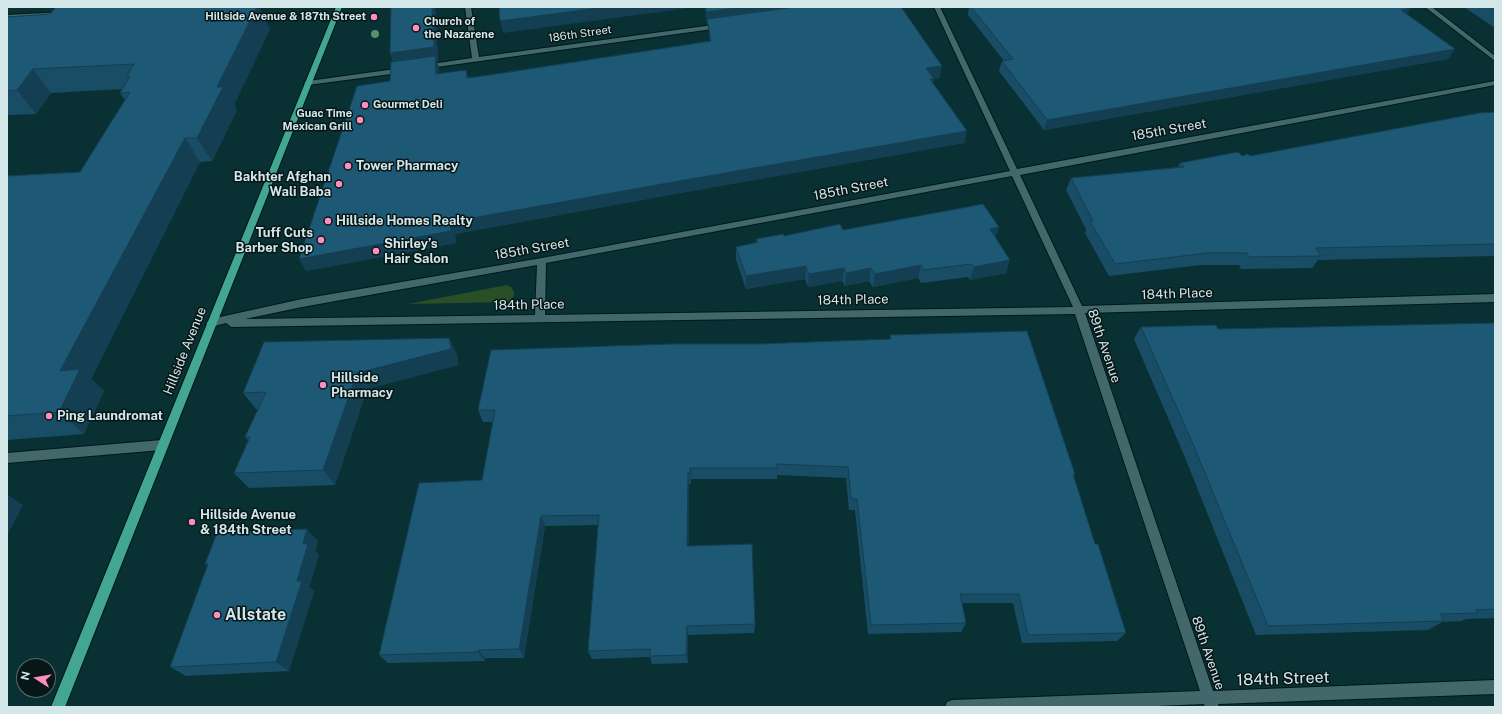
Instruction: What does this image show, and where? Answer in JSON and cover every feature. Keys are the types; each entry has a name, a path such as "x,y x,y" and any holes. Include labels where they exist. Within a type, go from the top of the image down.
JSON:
{"main road":[{"name":"Hillside Avenue","path":"58,707 339,7"}],"street":[{"path":"35,15 42,7"},
{"path":"468,7 476,60"},
{"name":"89th Avenue","path":"937,7 1079,310 1211,703"},
{"path":"1428,7 1495,59"},
{"path":"7,18 73,13"},
{"name":"186th Street","path":"308,83 729,25"},
{"name":"185th Street","path":"212,323 302,303 542,261 1015,171 1495,83"},
{"path":"540,318 542,261"},
{"name":"184th Place","path":"212,323 1079,310 1495,298"},
{"path":"7,458 162,445"},
{"name":"184th Street","path":"952,707 1211,703 1495,687"}],"green space":[{"path":"507,285 511,287 514,292 514,296 508,302 408,304"}],"building":[{"path":"56,7 257,7 217,87 223,87 197,138 185,138 60,371 80,369 59,412 7,416 7,176 80,172 130,92 120,93 130,76 127,76 134,64 33,69 17,90 7,91 7,17 50,14"},
{"name":"Church of the Nazarene","path":"391,7 432,7 434,47 390,53"},
{"path":"499,7 606,7 500,21"},
{"path":"706,7 744,7 706,12"},
{"path":"795,7 901,7 942,66 926,68 934,79 930,79 967,131 450,222 451,231 299,259 357,86 390,81 391,62 435,56 436,74 466,70 467,78 490,75 711,41 707,19"},
{"path":"971,7 1409,7 1411,8 1401,10 1455,49 1047,120 1002,61 1013,59"},
{"path":"1495,112 1495,244 1316,248 1321,256 1249,257 1247,253 1208,253 1115,264 1090,221 1093,221 1071,178 1184,167 1180,163 1238,152 1242,156 1248,154 1250,156 1479,113"},
{"path":"983,204 999,227 990,229 1010,260 974,267 971,264 924,270 921,265 875,274 871,268 846,273 844,268 809,274 806,266 746,276 736,247 758,242 756,239 783,234 784,236 840,224 843,230"},
{"path":"1495,323 1495,609 1476,610 1478,613 1440,614 1444,621 1268,626 1193,444 1141,327 1216,325 1218,329"},
{"path":"1027,331 1075,474 1073,474 1095,544 1098,544 1126,633 1028,635 1019,594 960,594 966,623 871,625 857,499 851,499 848,467 777,464 777,468 690,468 690,473 688,473 687,546 752,544 755,624 687,626 686,655 650,656 650,649 588,651 599,515 541,516 519,649 479,650 478,652 379,655 419,483 482,480 495,410 478,410 491,350 671,344 759,344 891,339 890,335"},
{"path":"449,338 451,349 357,373 323,470 234,473 250,437 245,437 266,392 243,393 264,342"},
{"path":"307,529 303,544 308,544 297,581 302,581 276,662 170,667 208,564 205,564 217,533"}],"place":[{"name":"Hillside Avenue & 187th Street","path":"374,17"},
{"name":"Church of the Nazarene","path":"416,28"},
{"name":"Gourmet Deli","path":"365,105"},
{"name":"Guac Time Mexican Grill","path":"360,120"},
{"name":"Tower Pharmacy","path":"348,166"},
{"name":"Bakhter Afghan Wali Baba","path":"339,184"},
{"name":"Hillside Homes Realty","path":"328,221"},
{"name":"Tuff Cuts Barber Shop","path":"321,240"},
{"name":"Shirley’s Hair Salon","path":"376,251"},
{"name":"Hillside Pharmacy","path":"323,385"},
{"name":"Ping Laundromat","path":"49,416"},
{"name":"Hillside Avenue & 184th Street","path":"192,522"},
{"name":"Allstate","path":"217,615"}]}
